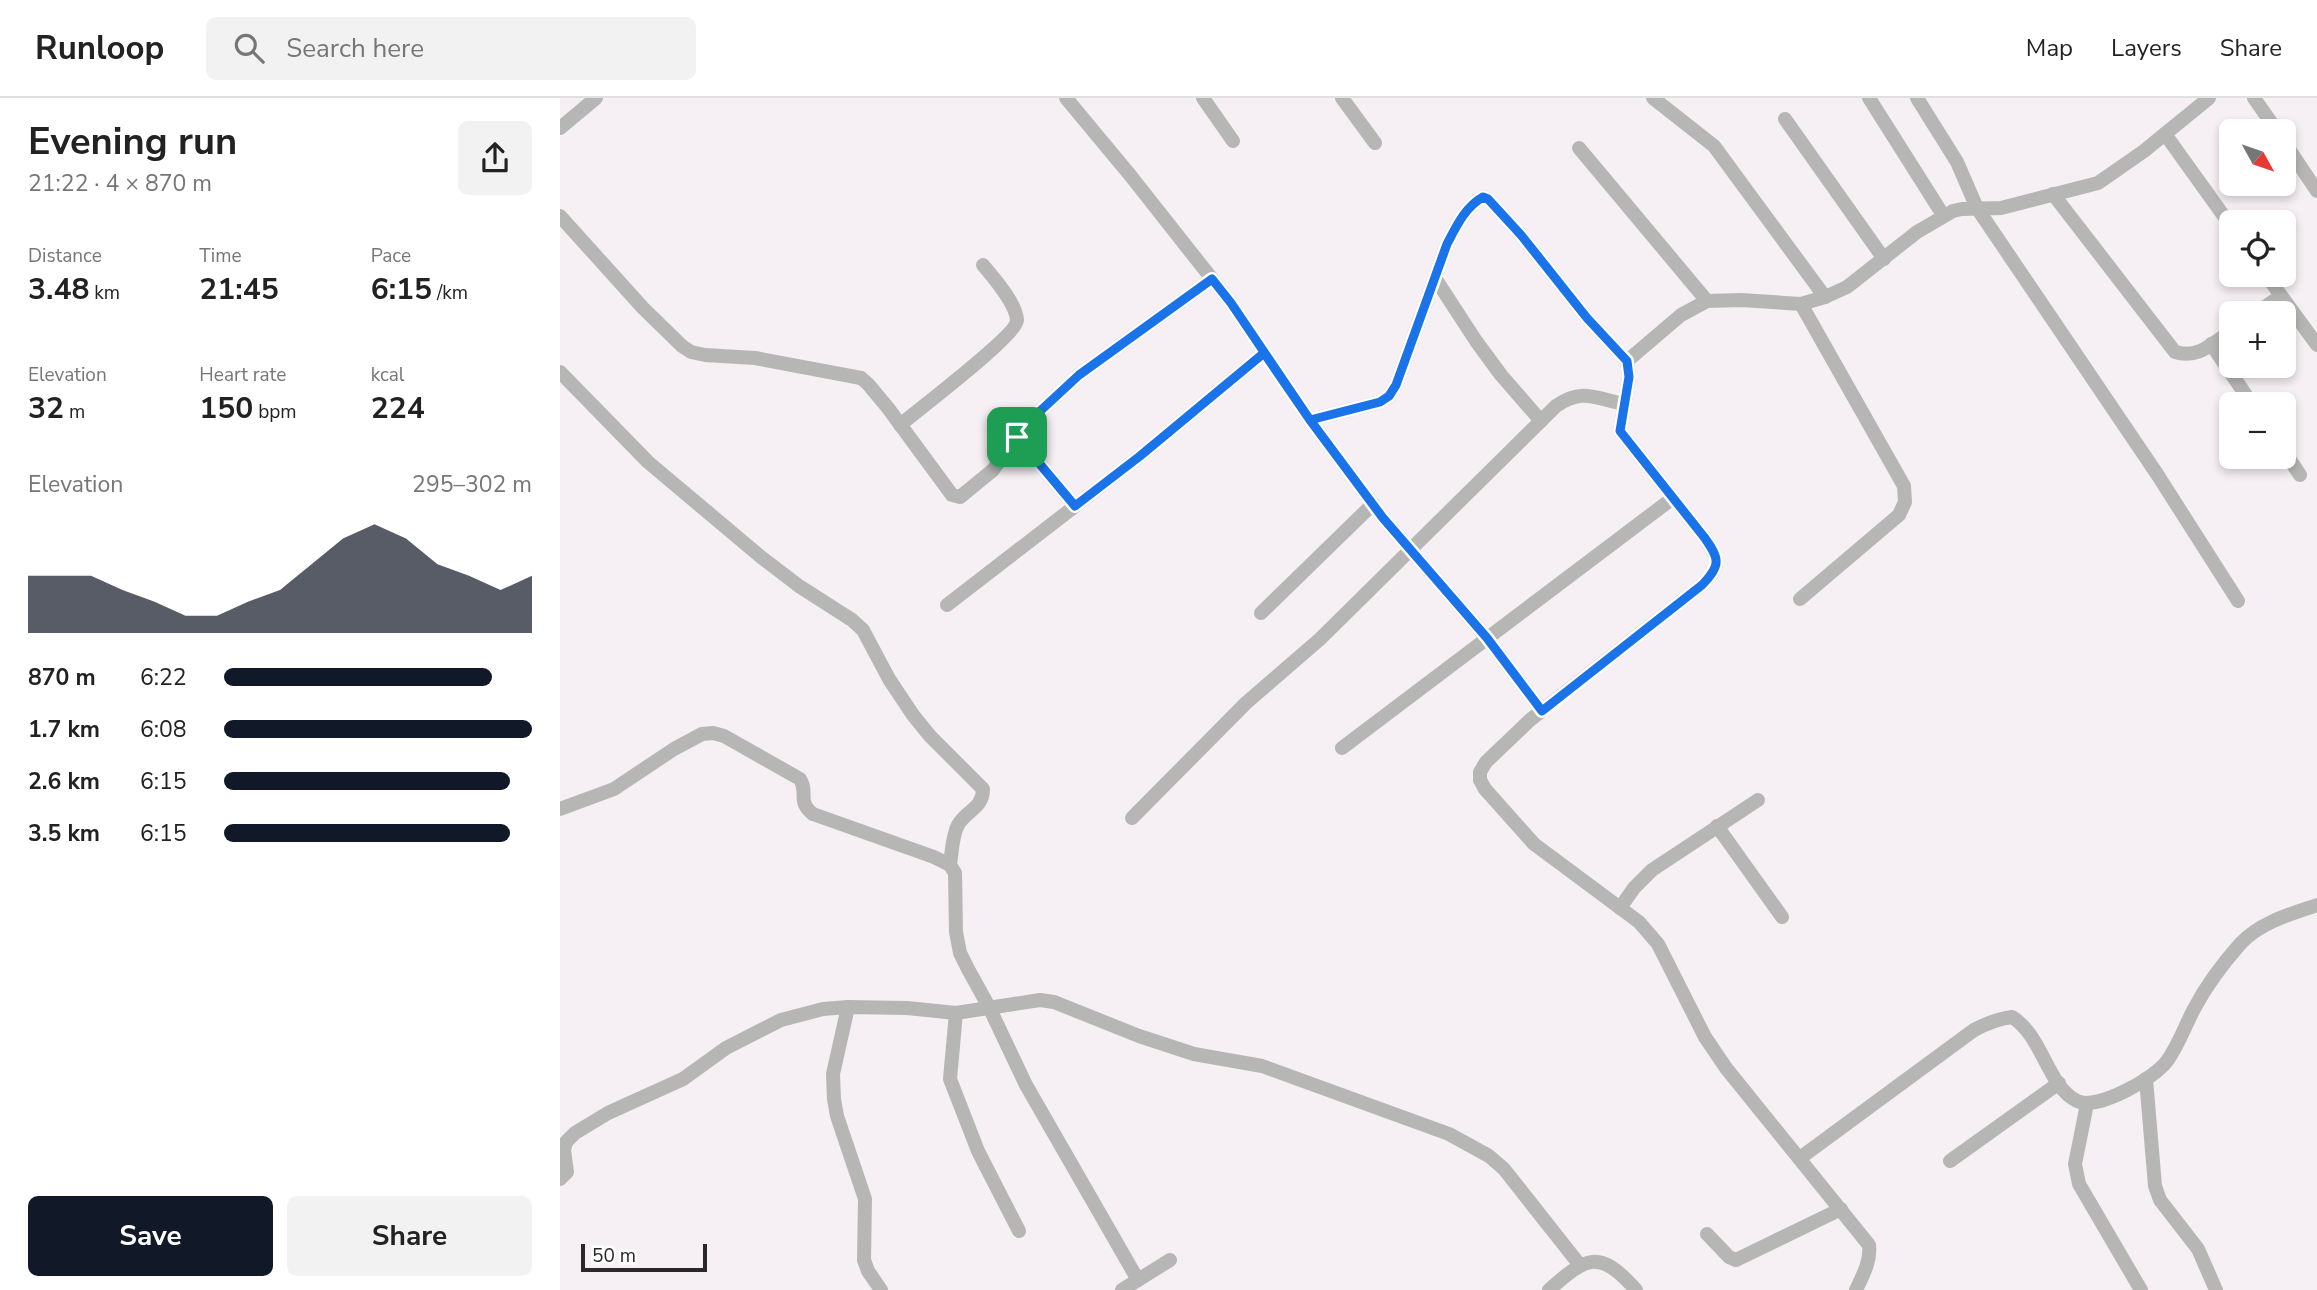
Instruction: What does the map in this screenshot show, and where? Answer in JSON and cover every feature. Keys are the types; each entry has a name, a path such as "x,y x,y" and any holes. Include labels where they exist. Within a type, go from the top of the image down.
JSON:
{"street":[{"path":"560,128 596,98"},
{"path":"1066,98 1231,303 1310,420 1373,504 1487,638 1542,711"},
{"path":"1203,98 1233,141"},
{"path":"1342,98 1375,143"},
{"path":"1653,98 1714,146 1825,298"},
{"path":"1869,98 1943,215"},
{"path":"1917,98 1958,162 1977,208 2157,474 2238,601"},
{"path":"2254,98 2269,119"},
{"path":"1627,361 1681,315 1707,301 1801,304 1825,298 1847,286 1943,215 1962,209 2001,208 2098,183 2165,134 2200,101"},
{"path":"1785,119 1884,259"},
{"path":"2165,134 2220,210"},
{"path":"1579,148 1707,301"},
{"path":"2296,160 2317,191"},
{"path":"2053,194 2175,352 2192,355 2219,339"},
{"path":"1310,420 1380,402 1389,396 1396,385 1447,244 1457,225 1477,200 1483,197 1488,199 1521,235 1587,318 1627,361 1629,377 1620,431 1716,554 1717,565 1713,574 1702,585 1542,711 1486,762 1480,772 1480,780 1534,844 1639,922 1651,934 1705,1037 1726,1068 1868,1245 1870,1255 1856,1290"},
{"path":"560,216 643,308 691,352 755,358 861,378 900,425 951,495 960,497 993,470 1025,425 1079,375 1212,279"},
{"path":"900,425 1014,328 1017,322 1015,311 983,265"},
{"path":"1435,278 1501,375 1541,421"},
{"path":"2275,287 2317,345"},
{"path":"2274,301 2281,296"},
{"path":"1800,599 1899,515 1905,502 1904,486 1801,304"},
{"path":"2211,344 2244,392"},
{"path":"947,605 1140,456 1264,353"},
{"path":"560,372 648,462 761,557 863,630 889,679 913,715 983,789 983,798 978,806 963,818 957,827 950,865"},
{"path":"1132,818 1246,703 1320,639 1541,421 1570,397 1581,395 1623,404"},
{"path":"1017,437 1075,506"},
{"path":"2296,469 2300,475"},
{"path":"1342,748 1673,498"},
{"path":"1261,613 1373,504"},
{"path":"560,809 614,789 674,749 702,734 713,733 774,762 800,779 804,785 802,800 813,814 943,860 950,865 955,873 956,932 960,953 1026,1085 1138,1280"},
{"path":"1620,908 1634,888 1652,870 1758,800"},
{"path":"1717,826 1782,917"},
{"path":"1800,1158 1990,1021 2012,1017 2026,1028 2059,1083 2078,1102 2087,1104 2116,1095 2146,1079 2168,1060 2196,1006 2242,942 2271,922 2317,905"},
{"path":"560,1179 567,1172 563,1138 608,1113 684,1079 709,1059 746,1036 781,1020 824,1009 848,1007 956,1013 1040,1000 1054,1002 1139,1036 1195,1054 1262,1066 1449,1134 1489,1156 1504,1169 1580,1264"},
{"path":"848,1007 833,1074 834,1099 837,1116 865,1199 864,1260 881,1290"},
{"path":"956,1013 950,1079 978,1151 1019,1231"},
{"path":"2146,1079 2155,1186 2160,1200 2198,1249 2216,1290"},
{"path":"1950,1161 2059,1083"},
{"path":"2087,1104 2075,1164 2079,1184 2141,1290"},
{"path":"1707,1234 1729,1257 1736,1260 1841,1209"},
{"path":"1122,1290 1170,1260"},
{"path":"1549,1290 1580,1264 1590,1261 1602,1263 1636,1290"}],"route":[{"path":"1017,437 1025,425 1079,375 1212,279 1231,303 1310,420 1383,518 1487,638 1542,711 1702,585 1713,574 1717,565 1716,554 1704,537 1620,431 1629,377 1627,361 1587,318 1521,235 1488,199 1483,197 1470,208 1447,244 1396,385 1389,396 1380,402 1310,420 1264,353 1075,506 1017,437"}]}
